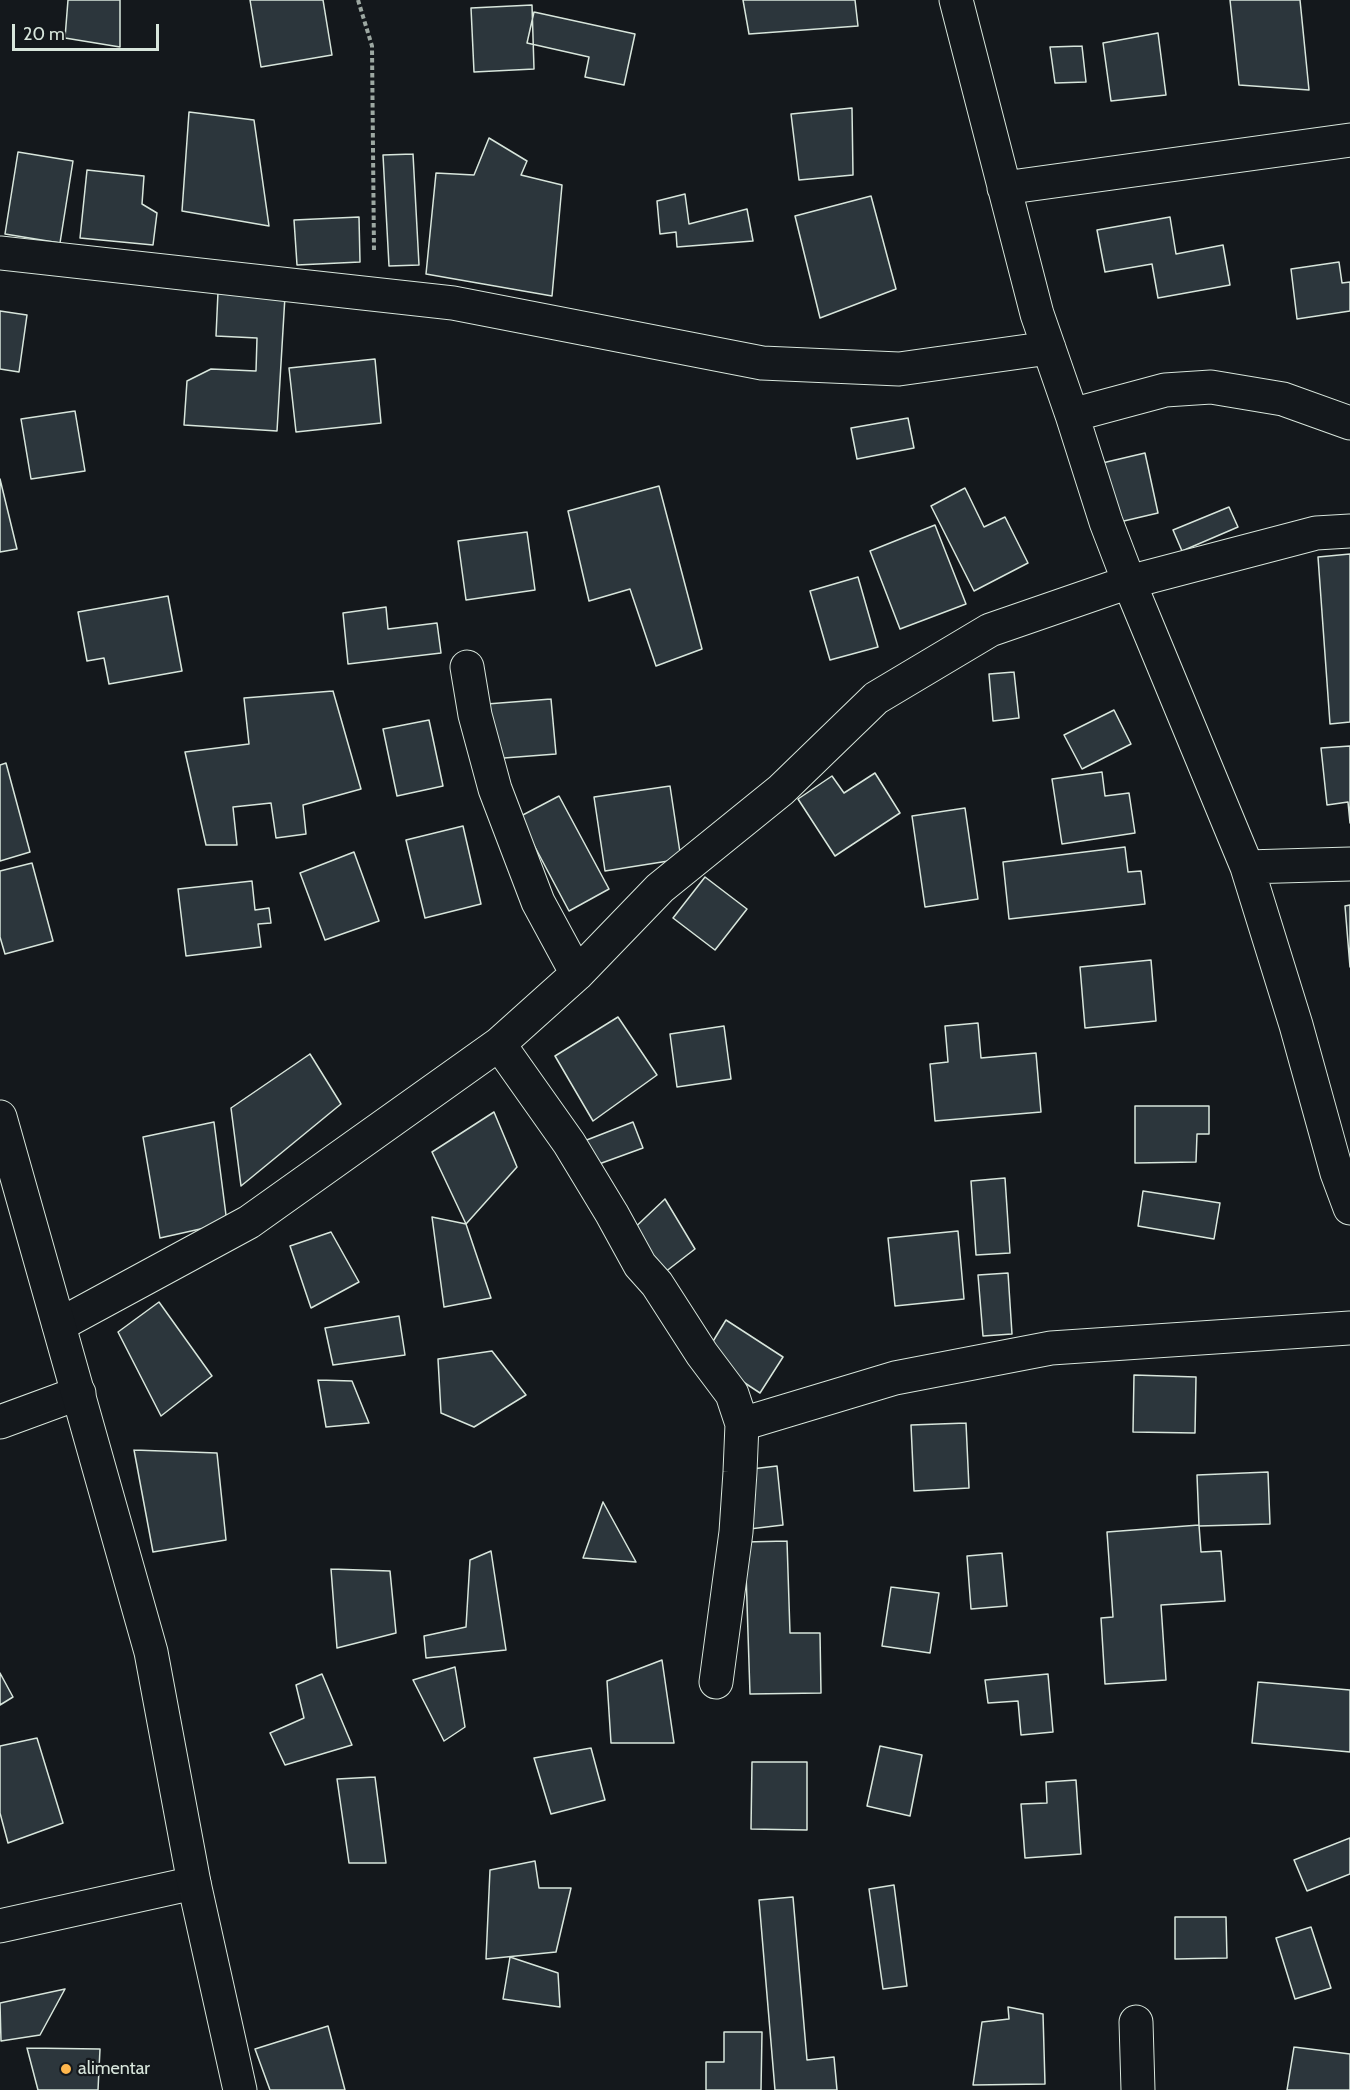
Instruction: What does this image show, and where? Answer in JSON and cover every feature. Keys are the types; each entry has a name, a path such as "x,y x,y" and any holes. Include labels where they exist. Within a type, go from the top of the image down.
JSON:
{"street":[{"path":"956,0 1037,314 1106,522 1247,867 1344,1172 1350,1208"},
{"path":"1004,188 1350,140"},
{"path":"0,253 453,303 762,363 899,369 1049,348"},
{"path":"1072,415 1165,390 1211,387 1283,399 1350,423"},
{"path":"59,1325 249,1222 500,1044 577,974 660,888 781,790 876,698 990,630 1129,582 1316,532 1350,531"},
{"path":"467,667 476,715 495,789 538,902 577,974"},
{"path":"1247,867 1350,864"},
{"path":"500,1044 569,1143 640,1265 657,1284 702,1354 732,1394 742,1424 736,1532 716,1682"},
{"path":"0,1117 151,1652 194,1883 240,2090"},
{"path":"742,1424 895,1378 1051,1348 1350,1328"},
{"path":"0,1422 79,1393"},
{"path":"0,1926 194,1883"},
{"path":"1136,2022 1138,2090"}],"path":[{"path":"357,0 372,46 375,294"}],"building":[{"path":"68,0 120,0 120,47 65,38"},
{"path":"250,0 323,0 332,55 261,67"},
{"path":"743,0 855,0 858,26 749,34"},
{"path":"1230,0 1300,0 1309,90 1239,85"},
{"path":"532,5 534,69 474,72 471,8"},
{"path":"534,12 635,34 624,85 585,77 589,57 527,43"},
{"path":"1158,33 1166,95 1111,101 1103,43"},
{"path":"1082,46 1086,82 1055,83 1050,47"},
{"path":"852,108 853,175 799,180 791,114"},
{"path":"189,112 254,120 269,226 182,211"},
{"path":"489,138 527,161 521,175 562,185 552,296 426,274 436,173 474,175"},
{"path":"18,152 73,161 60,243 5,234"},
{"path":"413,154 419,265 389,266 383,155"},
{"path":"87,170 144,176 142,204 157,213 153,245 80,238"},
{"path":"685,194 689,224 747,209 753,241 677,247 676,232 660,234 657,201"},
{"path":"871,196 896,289 820,318 795,216"},
{"path":"359,217 360,262 297,265 294,220"},
{"path":"1170,217 1176,254 1223,245 1230,285 1158,298 1152,264 1105,272 1097,230"},
{"path":"1339,262 1342,283 1350,282 1350,311 1297,319 1291,269"},
{"path":"218,292 285,296 277,431 184,425 187,381 211,369 256,371 257,338 216,336"},
{"path":"0,311 27,315 19,372 0,369"},
{"path":"375,359 381,423 296,432 289,368"},
{"path":"75,411 85,471 31,479 21,419"},
{"path":"908,418 914,448 857,459 851,428"},
{"path":"1145,453 1158,513 1111,524 1098,464"},
{"path":"0,479 17,549 0,552"},
{"path":"659,486 702,649 656,666 630,589 589,601 568,511"},
{"path":"965,488 984,527 1005,517 1028,563 974,591 931,506"},
{"path":"1229,507 1238,527 1182,551 1173,530"},
{"path":"935,525 966,604 900,629 870,551"},
{"path":"527,532 535,590 466,600 458,541"},
{"path":"1350,554 1350,722 1330,724 1318,557"},
{"path":"858,577 878,647 830,660 810,591"},
{"path":"168,596 182,671 109,684 104,658 87,661 78,612"},
{"path":"386,607 388,629 437,623 441,653 348,664 343,613"},
{"path":"1014,672 1019,718 993,721 989,674"},
{"path":"333,691 361,789 303,805 306,834 276,838 271,803 233,807 237,845 206,845 185,752 249,744 244,698"},
{"path":"551,699 556,754 491,759 487,704"},
{"path":"1114,710 1131,744 1082,769 1064,735"},
{"path":"429,720 443,786 397,796 383,729"},
{"path":"1350,746 1350,823 1348,802 1327,805 1321,748"},
{"path":"6,763 30,852 0,861 0,765"},
{"path":"1102,772 1105,796 1129,793 1135,833 1062,844 1052,779"},
{"path":"875,773 900,813 835,856 798,799 832,776 844,793"},
{"path":"670,786 681,859 605,871 594,797"},
{"path":"559,796 609,889 569,911 519,817"},
{"path":"965,808 978,899 925,907 912,816"},
{"path":"463,826 481,904 425,918 406,840"},
{"path":"1125,847 1128,872 1141,871 1145,904 1009,919 1003,862"},
{"path":"354,852 379,921 325,940 300,873"},
{"path":"32,863 53,941 5,954 0,937 0,871"},
{"path":"705,877 747,909 715,950 673,918"},
{"path":"252,881 255,910 269,908 271,923 258,924 261,947 186,956 178,889"},
{"path":"1350,905 1350,967 1345,906"},
{"path":"1151,960 1156,1021 1085,1028 1080,967"},
{"path":"618,1017 657,1075 593,1121 555,1056"},
{"path":"978,1023 981,1058 1036,1053 1041,1112 935,1121 930,1064 948,1062 945,1026"},
{"path":"724,1026 731,1079 677,1087 670,1034"},
{"path":"310,1054 341,1104 241,1186 231,1108"},
{"path":"1135,1106 1209,1106 1209,1134 1197,1134 1196,1162 1135,1163"},
{"path":"494,1112 517,1167 466,1224 432,1152"},
{"path":"214,1122 227,1223 160,1238 143,1137"},
{"path":"633,1122 643,1148 588,1168 579,1143"},
{"path":"1005,1178 1010,1253 976,1255 971,1181"},
{"path":"1143,1191 1220,1203 1214,1239 1138,1226"},
{"path":"665,1199 695,1249 656,1279 628,1234"},
{"path":"432,1217 466,1224 491,1298 444,1307"},
{"path":"958,1231 964,1299 895,1306 888,1238"},
{"path":"331,1232 359,1282 311,1308 290,1246"},
{"path":"1008,1273 1012,1334 983,1336 978,1275"},
{"path":"159,1302 212,1376 161,1416 118,1332"},
{"path":"399,1316 405,1355 333,1365 325,1328"},
{"path":"726,1320 783,1357 760,1393 704,1356"},
{"path":"492,1351 526,1395 474,1427 441,1413 438,1359"},
{"path":"1134,1375 1196,1377 1195,1433 1133,1432"},
{"path":"318,1380 352,1381 369,1423 326,1427"},
{"path":"966,1423 969,1488 914,1491 911,1425"},
{"path":"134,1450 217,1453 226,1540 153,1552"},
{"path":"777,1466 783,1525 741,1530 734,1471"},
{"path":"1268,1472 1270,1524 1199,1526 1197,1475"},
{"path":"603,1502 636,1562 583,1558"},
{"path":"1199,1525 1201,1552 1221,1551 1225,1601 1161,1605 1166,1680 1105,1684 1101,1618 1113,1617 1107,1532"},
{"path":"787,1541 790,1633 820,1633 821,1693 750,1694 745,1542"},
{"path":"491,1551 506,1650 426,1658 424,1636 466,1627 470,1560"},
{"path":"1002,1553 1007,1606 971,1609 967,1556"},
{"path":"331,1569 390,1571 396,1633 337,1648"},
{"path":"891,1587 939,1593 930,1653 882,1646"},
{"path":"662,1660 674,1743 611,1743 607,1681"},
{"path":"455,1667 465,1727 444,1741 413,1680"},
{"path":"0,1673 13,1697 0,1705"},
{"path":"322,1674 352,1745 285,1765 270,1733 304,1718 296,1685"},
{"path":"1048,1674 1053,1732 1021,1735 1018,1701 988,1703 985,1680"},
{"path":"1258,1682 1350,1690 1350,1752 1252,1743"},
{"path":"37,1738 63,1823 8,1843 0,1813 0,1746"},
{"path":"880,1746 922,1755 910,1816 867,1806"},
{"path":"591,1748 605,1800 551,1814 534,1758"},
{"path":"752,1762 807,1762 807,1830 751,1829"},
{"path":"375,1777 386,1863 349,1863 337,1779"},
{"path":"1076,1780 1081,1854 1025,1858 1021,1804 1047,1803 1046,1782"},
{"path":"1350,1838 1350,1874 1307,1891 1294,1860"},
{"path":"535,1861 539,1888 571,1888 556,1952 486,1959 490,1870"},
{"path":"894,1885 907,1986 883,1989 869,1889"},
{"path":"793,1897 807,2060 834,2057 837,2090 775,2090 759,1900"},
{"path":"1175,1917 1226,1917 1227,1958 1175,1959"},
{"path":"1311,1927 1331,1988 1295,1999 1276,1938"},
{"path":"510,1957 558,1973 560,2007 503,1999"},
{"path":"65,1989 40,2035 1,2041 0,2003"},
{"path":"1008,2007 1043,2014 1045,2084 973,2085 982,2022 1009,2019"},
{"path":"328,2026 345,2090 270,2090 255,2049"},
{"path":"724,2032 762,2032 761,2090 706,2090 706,2062 724,2062"},
{"path":"1294,2047 1350,2054 1350,2090 1287,2090"},
{"name":"alimentar","path":"27,2048 100,2049 98,2090 38,2090"}],"place":[{"name":"alimentar","path":"66,2069"}]}
